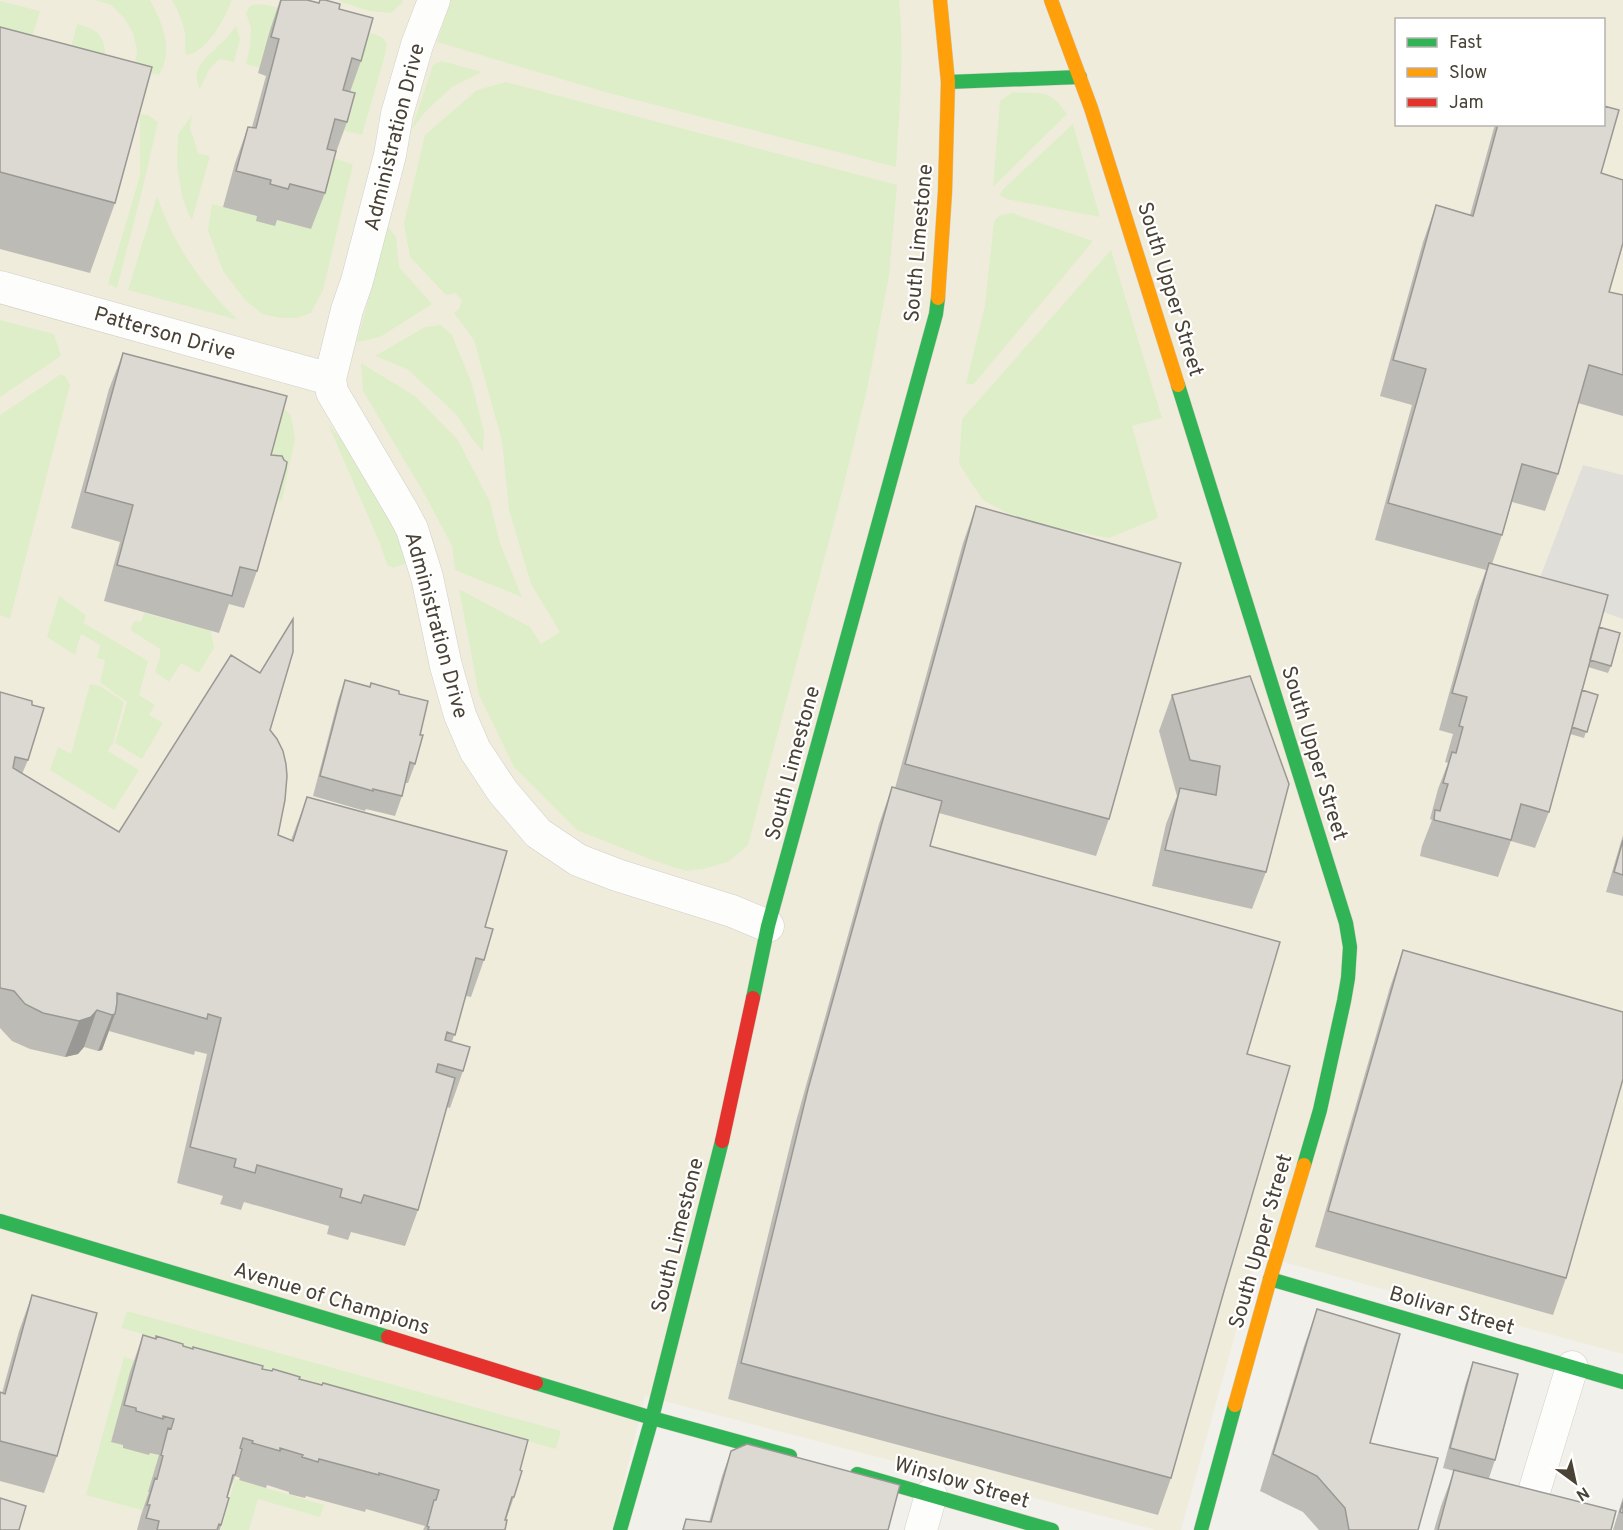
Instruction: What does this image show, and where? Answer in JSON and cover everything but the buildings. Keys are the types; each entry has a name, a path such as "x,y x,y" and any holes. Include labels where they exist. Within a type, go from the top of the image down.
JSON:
{"main road":[{"name":"South Limestone","path":"621,1530 652,1418 722,1141 768,927 936,314 945,192 948,82 940,0"},
{"name":"South Upper Street","path":"1051,0 1091,108 1131,233 1346,923 1350,947 1344,1001 1320,1110 1270,1279 1201,1530"},
{"path":"948,82 1080,76"},
{"name":"Avenue of Champions","path":"0,1221 652,1418"},
{"name":"Bolivar Street","path":"1270,1279 1623,1382"},
{"path":"652,1418 807,1461"},
{"name":"Winslow Street","path":"841,1470 1052,1530"}],"street":[{"name":"Administration Drive","path":"434,0 420,37 397,114 390,155 330,379 332,392 412,529 427,577 446,666 460,715 475,750 503,792 538,833 579,860 617,875 732,911 768,927"},
{"name":"Patterson Drive","path":"0,287 330,379"},
{"path":"1523,1528 1572,1367"},
{"path":"921,1530 931,1495"}],"shaded area":[{"path":"0,0 1623,0 1623,1354 1257,1255 1181,1530 1156,1530 645,1396 612,1530 0,1530"},
{"path":"1583,465 1623,475 1623,619 1536,588"}],"green space":[{"path":"95,0 150,0 165,37 166,56 159,75 134,70 137,51 133,33 124,18 111,5"},
{"path":"172,0 232,0 215,33 201,48 186,55 184,30"},
{"path":"338,0 403,0 391,13 369,11"},
{"path":"451,0 899,0 901,63 896,167 605,92 437,42"},
{"path":"0,1 40,11 32,38 0,29"},
{"path":"256,4 365,31 382,37 387,43 362,135 330,127 260,68 246,64 251,28 246,13 250,6"},
{"path":"77,24 100,35 106,60 71,47"},
{"path":"236,26 240,39 234,62 219,59 209,70 200,89 197,82 198,69"},
{"path":"442,61 482,72 452,87 425,112 411,131 433,65"},
{"path":"506,82 897,185 889,276 867,390 748,845 728,862 703,869 686,871 577,830 514,767 479,695 459,589 530,627 541,644 560,632 531,584 509,510 502,441 474,340 454,313 459,309 462,300 455,293 446,295 410,257 404,223 425,135 477,90"},
{"path":"1013,92 1050,96 1067,114 993,187 1000,101"},
{"path":"140,114 148,115 158,122 117,288 108,284 140,175"},
{"path":"192,115 190,128 198,153 210,156 192,220 182,196 177,165 178,134"},
{"path":"1073,124 1100,217 1006,199 1000,195 1002,190"},
{"path":"322,155 353,164 323,290 311,313 297,318 281,318 262,314 245,300 223,271 208,231 212,204 311,229"},
{"path":"157,196 171,230 190,263 212,293 238,320 128,290"},
{"path":"1012,213 1093,241 974,384 966,384 985,305 994,221 1000,215"},
{"path":"388,227 396,237 399,267 432,304 380,337 357,342"},
{"path":"1111,250 1162,418 1132,426 1158,518 1109,538 1021,521 983,500 959,464 962,419"},
{"path":"0,320 54,334 61,356 0,397"},
{"path":"441,325 452,335 472,384 484,432 483,452 456,414 407,369 375,356 425,327"},
{"path":"361,363 415,396 458,440 490,502 500,543 522,597 455,570 452,546 425,495 363,391"},
{"path":"61,374 66,377 70,385 10,619 0,615 0,415"},
{"path":"231,385 272,394 291,416 295,439 282,501 274,499"},
{"path":"328,424 357,458 383,497 409,562 394,568 387,565"},
{"path":"59,596 86,615 84,623 148,661 139,695 155,705 149,715 163,723 142,759 115,743 127,702 100,682 105,660 97,658 100,645 81,634 75,655 47,637"},
{"path":"144,613 211,631 214,648 199,673 181,663 169,682 155,672 160,649 130,630 134,621 141,622"},
{"path":"90,684 100,686 124,702 113,743 108,751 139,770 114,810 50,770 58,747 71,754"},
{"path":"127,1311 561,1431 556,1449 121,1328"},
{"path":"124,1357 137,1361 111,1441 123,1445 123,1448 160,1456 145,1511 86,1495"},
{"path":"235,1479 324,1505 320,1517 258,1499 249,1530 221,1530"}],"traffic: fast":[{"path":"948,82 1080,77"},
{"path":"753,998 768,926 936,314 938,298"},
{"path":"1178,385 1346,923 1350,947 1344,1001 1320,1110 1304,1165"},
{"path":"620,1530 652,1418 722,1141"},
{"path":"0,1221 388,1337"},
{"path":"1270,1279 1623,1382"},
{"path":"536,1383 790,1456"},
{"path":"1201,1530 1235,1405"},
{"path":"857,1474 1052,1530"}],"traffic: slow":[{"path":"938,298 945,192 948,82 940,0"},
{"path":"1051,0 1091,108 1178,385"},
{"path":"1235,1405 1304,1165"}],"traffic: jam":[{"path":"722,1141 753,998"},
{"path":"388,1337 536,1383"}]}
